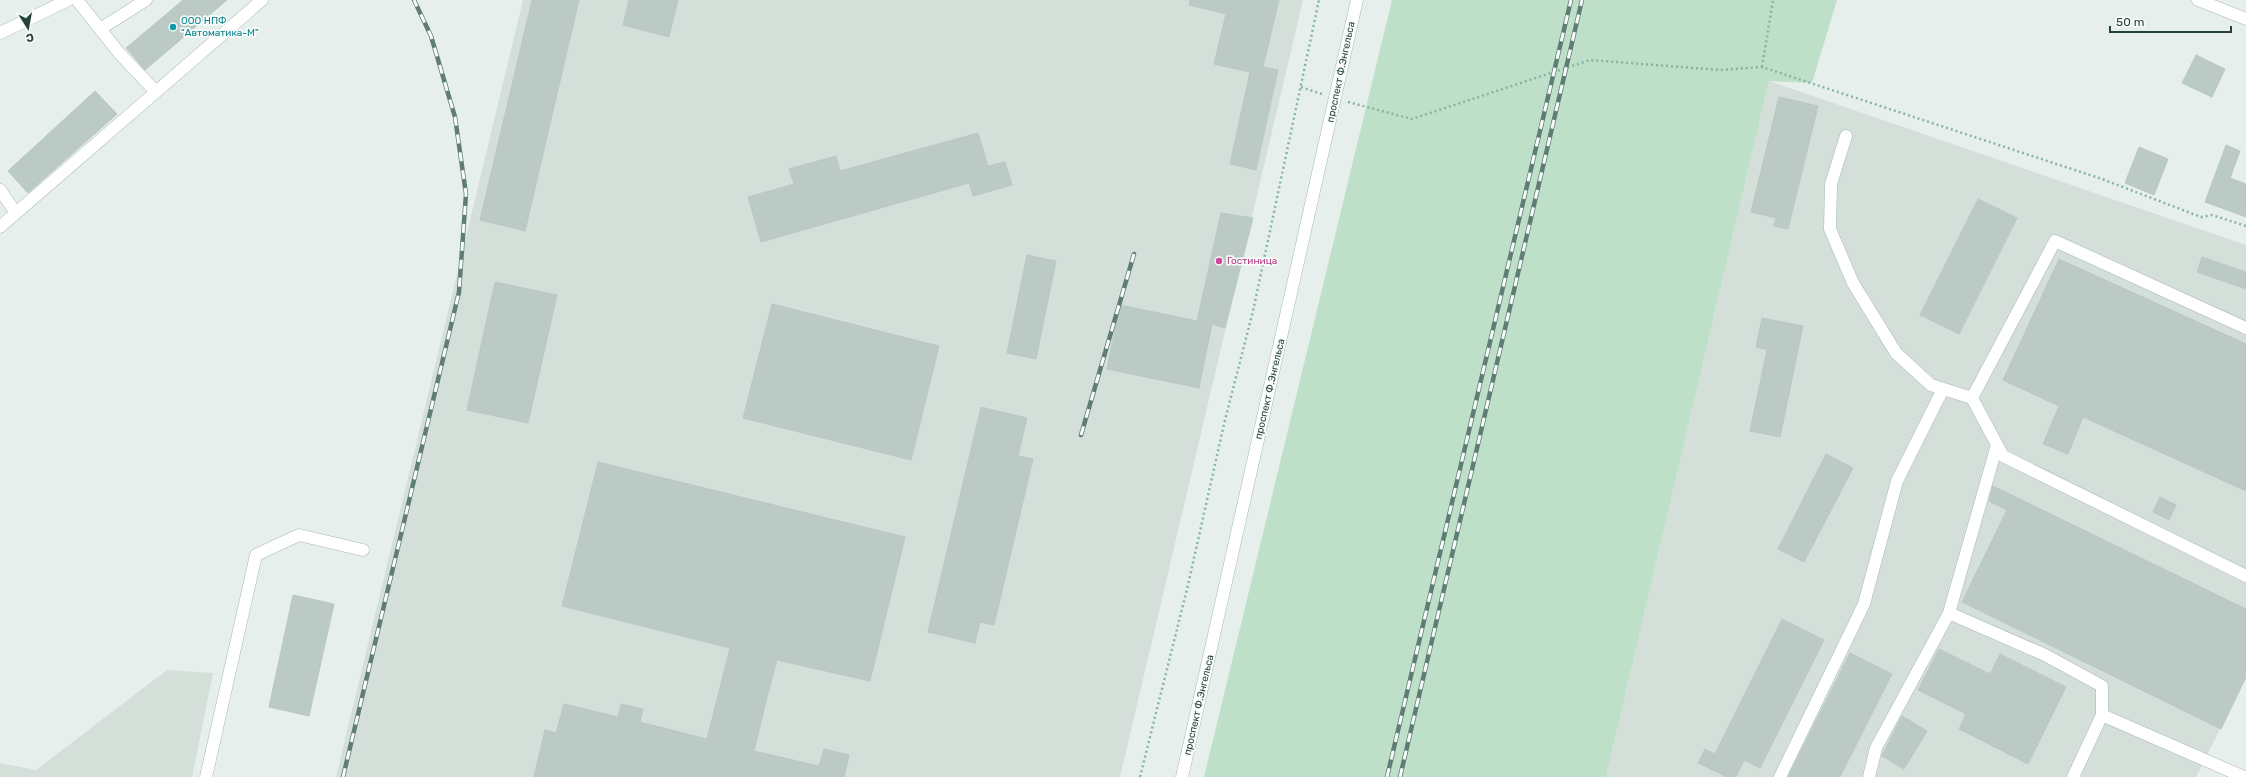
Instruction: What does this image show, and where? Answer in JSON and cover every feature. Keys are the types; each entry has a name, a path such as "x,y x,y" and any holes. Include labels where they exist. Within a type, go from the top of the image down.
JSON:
{"street":[{"path":"0,33 68,0"},
{"path":"77,0 100,29 156,92"},
{"path":"100,29 146,0"},
{"path":"0,227 262,0"},
{"name":"проспект Ф.Энгельса","path":"1182,777 1357,0"},
{"path":"2198,0 2246,19"},
{"path":"1846,136 1831,184 1830,229 1854,283 1896,353 1931,386 1972,398 2003,456 2246,576"},
{"path":"0,190 16,213"},
{"path":"1972,398 2055,241 2246,328"},
{"path":"1780,777 1864,604 1897,481 1943,389"},
{"path":"1869,777 1876,748 1949,613 1997,445"},
{"path":"206,777 256,555 299,535 363,550"},
{"path":"1949,613 2044,655 2102,686 2102,715 2073,777"},
{"path":"2102,715 2244,777"}],"path":[{"path":"1140,777 1188,585 1224,424 1253,311 1319,0"},
{"path":"1762,67 1773,0"},
{"path":"1301,87 1335,99 1412,119 1590,60 1720,70 1762,67 2102,179 2200,217 2212,215 2246,226"}],"shaded area":[{"path":"523,0 1303,0 1120,777 336,777"},
{"path":"1769,81 2246,245 2246,677 2196,777 1606,777"},
{"path":"167,670 213,673 192,777 0,777 0,763 36,770"}],"green space":[{"path":"1392,0 1837,0 1812,83 1769,81 1606,777 1204,777"}],"building":[{"name":"ООО НПФ \"Автоматика-М\"","path":"183,0 227,0 145,70 126,48"},
{"path":"532,0 579,0 525,231 480,220"},
{"path":"629,0 678,0 669,37 623,25"},
{"path":"1190,0 1279,0 1263,67 1278,70 1256,170 1230,164 1250,72 1214,64 1226,14 1189,5"},
{"path":"2196,55 2225,69 2212,97 2182,83"},
{"path":"95,91 117,114 28,193 8,171"},
{"path":"1779,97 1818,106 1788,229 1774,226 1776,218 1751,212"},
{"path":"978,133 988,166 1005,162 1012,185 973,196 969,183 761,242 748,197 794,184 789,169 836,156 840,171"},
{"path":"2226,145 2240,151 2230,178 2246,184 2246,217 2205,202"},
{"path":"2139,147 2168,159 2154,195 2125,183"},
{"path":"1978,199 2017,218 1959,334 1920,315"},
{"path":"1221,213 1253,218 1225,328 1212,324 1199,388 1107,369 1120,305 1197,321"},
{"path":"1027,255 1056,261 1036,359 1007,353"},
{"path":"2202,257 2246,272 2246,289 2197,272"},
{"path":"2059,259 2246,344 2246,491 2083,417 2068,454 2043,444 2059,406 2003,380"},
{"path":"495,282 557,295 528,423 467,410"},
{"path":"772,304 939,346 911,460 743,418"},
{"path":"1762,318 1803,326 1780,437 1750,431 1767,350 1756,347"},
{"path":"981,407 1027,418 1018,456 1033,459 994,625 980,622 975,643 928,632"},
{"path":"1826,454 1853,468 1804,562 1778,549"},
{"path":"598,462 905,537 870,681 777,660 767,697 754,751 819,766 824,749 849,755 844,777 534,777 545,730 556,733 564,704 618,717 621,704 643,709 640,722 707,739 730,648 562,606"},
{"path":"1993,486 2246,609 2246,677 2221,729 1962,602 2007,510 1989,501"},
{"path":"2160,497 2176,505 2169,520 2153,512"},
{"path":"293,595 334,604 309,716 269,707"},
{"path":"1782,619 1824,640 1760,768 1744,760 1736,777 1727,777 1698,763 1705,749 1715,754"},
{"path":"1939,649 1990,674 2000,654 2066,687 2028,764 1959,729 1966,714 1918,690"},
{"path":"1850,653 1892,674 1840,777 1788,777"},
{"path":"1902,716 1927,731 1904,769 1882,756"}],"railway":[{"path":"343,777 459,292 466,194 455,117 431,36 414,0"},
{"path":"1387,777 1571,0"},
{"path":"1400,777 1582,0"},
{"path":"1081,435 1134,254"}],"place":[{"name":"ООО НПФ \"Автоматика-М\"","path":"173,27"},
{"name":"Гостиница","path":"1219,261"}]}
